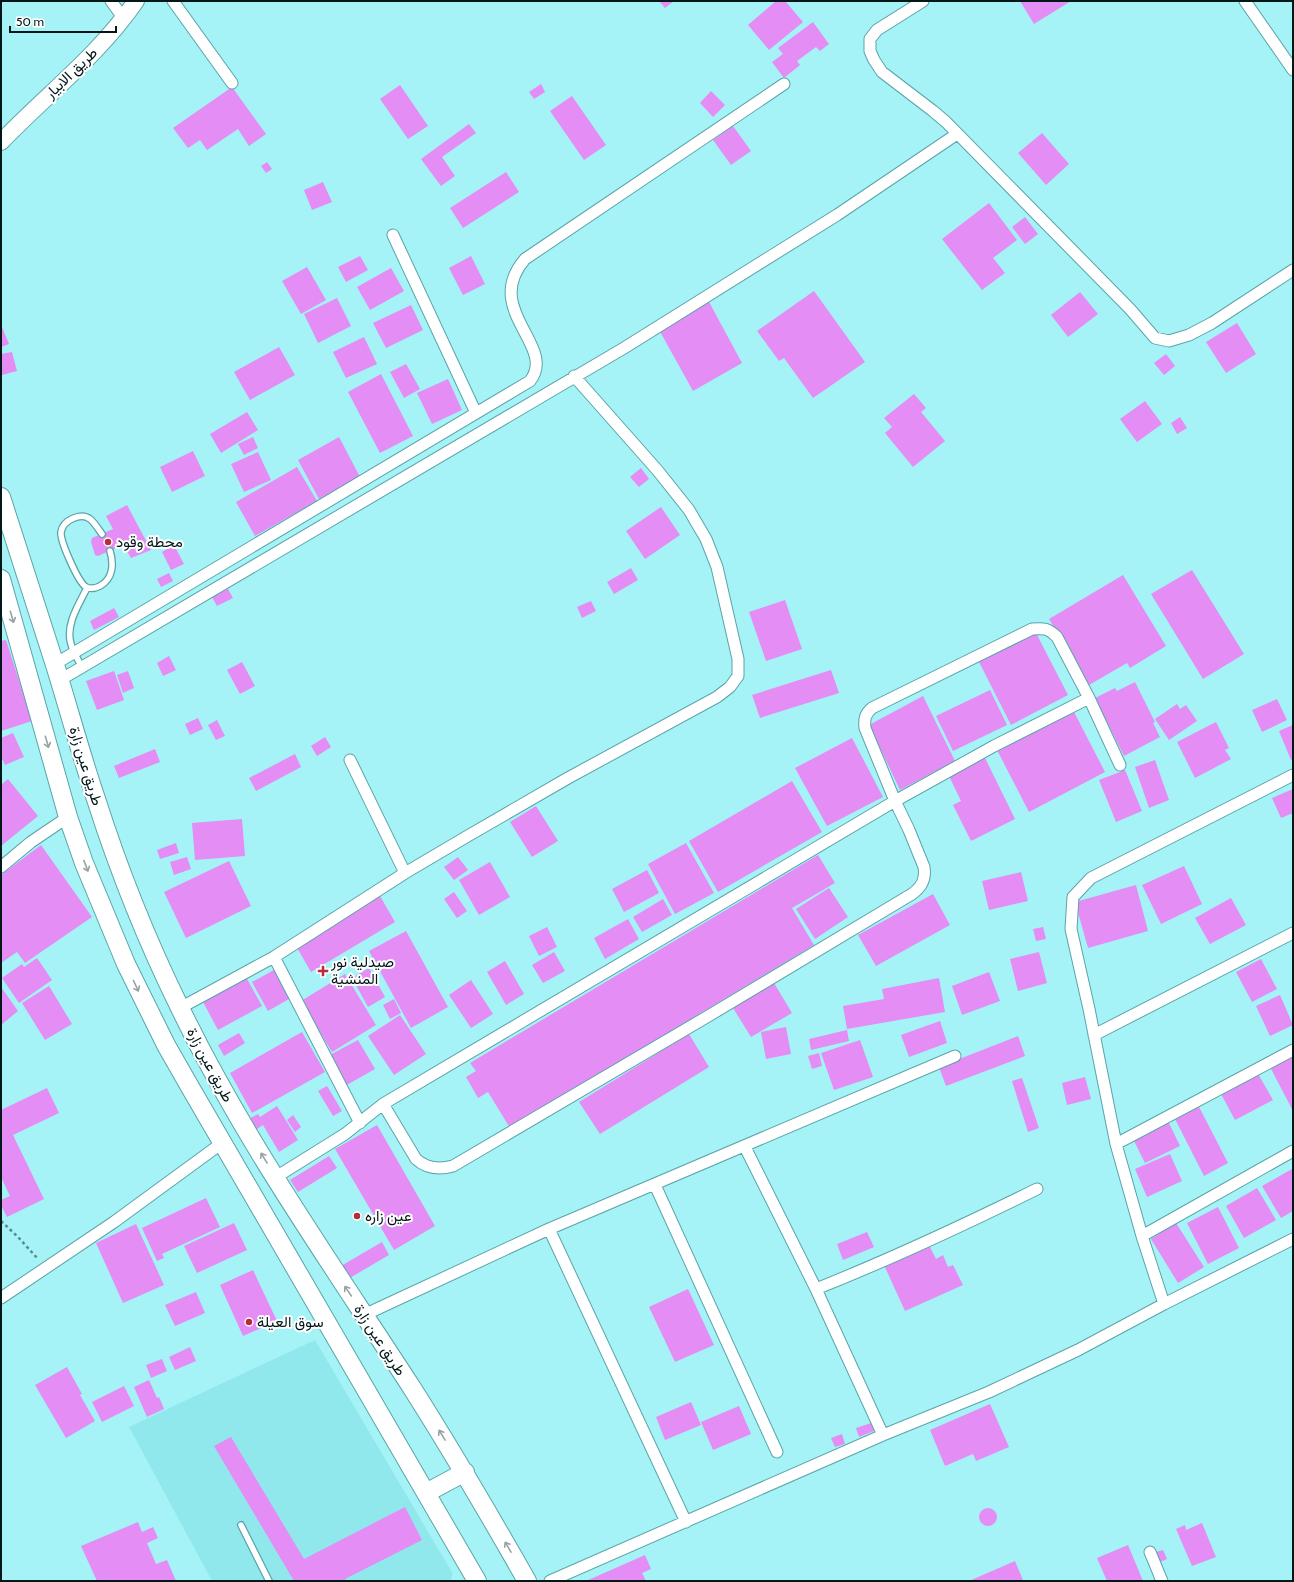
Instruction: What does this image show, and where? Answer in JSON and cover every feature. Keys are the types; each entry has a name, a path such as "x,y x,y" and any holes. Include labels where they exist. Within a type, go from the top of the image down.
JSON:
{"main road":[{"name":"طريق الابيار","path":"1,142 93,52 124,19 136,1"},
{"name":"طريق عين زارة","path":"1,497 57,672 95,798 114,852 149,941 180,1008 218,1082 320,1250 364,1315 465,1472 527,1581"},
{"name":"طريق عين زارة","path":"1,579 68,817 84,863 129,970 166,1045 477,1581"},
{"path":"426,1493 465,1472"}],"street":[{"path":"111,1 124,19"},
{"path":"173,1 232,83"},
{"path":"923,1 877,30 870,39 870,51 882,72 933,111 957,134 1130,309 1155,338 1169,341 1189,335 1212,323 1293,270"},
{"path":"1245,1 1293,70"},
{"path":"57,672 74,652 524,385 534,376 536,370 536,357 511,300 510,289 512,278 525,259 784,84"},
{"path":"57,672 82,667 574,376 624,348 837,215 957,134"},
{"path":"393,235 476,413"},
{"path":"180,1008 274,957 405,873 568,778 716,697 730,687 738,676 738,660 734,638 717,567 706,539 689,510 658,471 574,376"},
{"path":"383,1104 416,1159 427,1167 440,1169 453,1166 912,894 920,888 924,878 924,868 866,728 864,720 866,713 872,708 1032,629 1041,628 1050,630 1057,637 1089,698 1120,765"},
{"path":"276,1177 345,1134 383,1104 895,801 994,746 1089,698"},
{"path":"350,760 405,873"},
{"path":"1164,1304 1142,1236 1116,1144 1072,929 1073,897 1091,878 1293,776"},
{"path":"1,867 31,842 68,817"},
{"path":"1094,1035 1293,933"},
{"path":"274,957 360,1123"},
{"path":"1116,1144 1293,1050"},
{"path":"364,1315 549,1229 745,1147 955,1056"},
{"path":"1,1298 114,1222 222,1143"},
{"path":"745,1147 816,1289 883,1435"},
{"path":"1142,1236 1293,1151"},
{"path":"655,1185 778,1452"},
{"path":"816,1289 866,1269 954,1230 1037,1190"},
{"path":"549,1229 686,1522"},
{"path":"550,1581 883,1435 989,1392 1078,1350 1164,1304 1293,1239"},
{"path":"1150,1552 1162,1581"}],"lane":[{"path":"102,534 94,523 85,517 79,516 68,520 61,532 62,540 76,574 82,584 87,588 99,587 108,579 112,572 113,565 110,551"},
{"path":"82,667 71,644 70,630 72,621 87,588"},
{"path":"241,1525 269,1581"}],"path":[{"path":"1,1221 18,1237 46,1268"}],"shaded area":[{"path":"315,1340 453,1574 450,1581 212,1581 129,1427"}],"building":[{"path":"659,1 674,1 665,8"},
{"path":"776,1 785,1 803,22 769,50 748,25"},
{"path":"1020,1 1071,1 1034,24"},
{"path":"813,22 829,44 820,51 816,47 797,61 800,65 784,78 772,62 783,54 778,48"},
{"path":"541,84 545,92 534,99 529,92"},
{"path":"400,85 428,126 408,139 380,99"},
{"path":"232,87 266,134 249,146 238,129 207,150 200,140 188,148 173,128"},
{"path":"711,91 725,105 713,117 700,103"},
{"path":"572,96 606,145 584,160 550,111"},
{"path":"469,124 476,133 442,157 455,176 441,186 421,159"},
{"path":"733,126 751,151 731,165 713,140"},
{"path":"1042,133 1069,164 1046,185 1018,153"},
{"path":"267,162 272,169 266,173 261,166"},
{"path":"506,172 519,192 463,228 450,208"},
{"path":"323,182 332,202 312,210 304,190"},
{"path":"989,203 1017,240 993,258 1005,273 982,290 942,239"},
{"path":"1025,217 1038,234 1025,244 1012,227"},
{"path":"360,256 368,270 346,282 338,267"},
{"path":"471,256 485,284 463,295 449,268"},
{"path":"307,267 326,300 301,314 282,281"},
{"path":"391,268 404,291 370,310 357,287"},
{"path":"814,291 865,362 813,398 784,358 779,361 757,331"},
{"path":"1080,292 1098,314 1068,337 1051,315"},
{"path":"337,298 351,326 318,343 304,314"},
{"path":"708,300 742,363 693,391 658,328"},
{"path":"411,305 423,330 386,348 373,323"},
{"path":"1237,323 1256,354 1226,373 1206,342"},
{"path":"2,327 9,344 1,347 1,328"},
{"path":"364,337 377,364 346,378 333,352"},
{"path":"279,347 295,375 250,400 234,372"},
{"path":"12,352 17,371 2,375 1,354"},
{"path":"1166,354 1175,366 1164,375 1154,363"},
{"path":"406,364 420,389 404,398 390,372"},
{"path":"381,374 413,436 380,453 348,392"},
{"path":"448,379 462,410 432,424 417,393"},
{"path":"914,394 926,408 921,412 945,441 913,467 885,433 892,427 884,418"},
{"path":"1145,401 1162,424 1137,442 1120,419"},
{"path":"247,412 258,430 221,453 210,434"},
{"path":"1180,417 1187,428 1177,434 1171,423"},
{"path":"253,437 258,448 244,455 238,444"},
{"path":"339,437 360,477 319,499 298,460"},
{"path":"193,451 205,476 172,492 160,467"},
{"path":"258,452 271,480 244,492 231,464"},
{"path":"297,467 317,501 255,536 236,502"},
{"path":"641,468 649,479 639,487 630,477"},
{"path":"127,505 151,550 131,558 123,545 98,556 95,555 91,542 92,538 113,529 106,516"},
{"path":"661,507 680,535 645,559 626,531"},
{"path":"174,545 184,564 171,570 162,552"},
{"path":"631,568 638,580 614,594 607,582"},
{"path":"1192,570 1244,654 1203,679 1151,594"},
{"path":"169,573 173,581 161,587 157,579"},
{"path":"1123,575 1166,646 1130,668 1127,663 1089,685 1049,619"},
{"path":"228,589 233,598 217,606 212,597"},
{"path":"785,600 802,649 766,661 749,612"},
{"path":"591,601 596,611 582,618 577,607"},
{"path":"114,608 119,617 94,630 90,621"},
{"path":"1036,633 1068,695 1011,725 979,662"},
{"path":"6,640 32,721 1,731 1,641"},
{"path":"169,656 176,670 163,676 157,663"},
{"path":"242,662 255,686 240,694 227,670"},
{"path":"831,670 839,693 760,718 752,695"},
{"path":"114,671 124,700 97,710 86,681"},
{"path":"128,671 134,688 123,693 117,675"},
{"path":"1135,682 1155,722 1153,723 1160,737 1124,756 1095,698 1115,688 1117,691"},
{"path":"990,690 1007,725 953,751 936,716"},
{"path":"923,696 955,761 900,790 869,725"},
{"path":"1277,699 1287,720 1262,732 1252,710"},
{"path":"1177,704 1180,709 1186,705 1197,721 1169,740 1155,719"},
{"path":"1073,710 1105,772 1029,812 997,750"},
{"path":"198,718 203,729 190,735 185,724"},
{"path":"217,720 225,736 216,740 208,725"},
{"path":"1216,722 1229,748 1225,750 1231,759 1195,778 1177,742"},
{"path":"1293,725 1293,759 1291,760 1279,731"},
{"path":"13,733 24,757 5,765 1,757 1,738"},
{"path":"325,737 331,747 317,756 311,746"},
{"path":"852,738 883,797 827,826 795,768"},
{"path":"155,749 160,762 119,778 114,766"},
{"path":"295,754 301,767 256,791 249,778"},
{"path":"985,758 1015,819 971,841 953,805 961,801 949,776"},
{"path":"1155,760 1169,800 1149,808 1135,767"},
{"path":"1125,770 1142,811 1116,822 1099,780"},
{"path":"8,779 38,816 1,846 1,785"},
{"path":"792,781 822,832 718,892 689,841"},
{"path":"1293,789 1293,813 1281,818 1272,798"},
{"path":"536,806 558,841 532,857 510,822"},
{"path":"242,819 245,856 195,860 192,823"},
{"path":"176,843 179,853 160,859 157,850"},
{"path":"686,843 714,893 675,914 648,864"},
{"path":"41,845 92,917 25,963 17,952 1,963 1,875"},
{"path":"818,855 835,883 792,908 814,945 510,1128 488,1092 478,1098 466,1077 476,1071 470,1063"},
{"path":"187,857 191,869 174,875 170,862"},
{"path":"458,857 468,870 454,880 444,867"},
{"path":"229,861 251,906 186,938 164,892"},
{"path":"490,862 510,897 479,915 459,880"},
{"path":"1184,866 1202,904 1161,924 1142,885"},
{"path":"647,870 659,893 624,912 612,889"},
{"path":"1021,872 1028,901 989,910 982,881"},
{"path":"1136,885 1148,931 1088,948 1075,902"},
{"path":"829,888 848,917 815,939 796,909"},
{"path":"454,892 467,911 457,918 444,899"},
{"path":"933,894 950,925 876,966 858,935"},
{"path":"380,896 395,922 311,972 296,946"},
{"path":"1231,898 1246,925 1210,944 1195,918"},
{"path":"663,899 672,915 642,932 633,917"},
{"path":"628,919 639,939 605,959 594,938"},
{"path":"547,927 557,947 539,956 529,936"},
{"path":"1043,927 1046,939 1036,941 1033,929"},
{"path":"406,931 448,1007 411,1028 369,951"},
{"path":"554,952 565,971 543,983 532,965"},
{"path":"1039,952 1047,983 1018,991 1010,959"},
{"path":"37,958 52,980 19,1003 2,978 22,964 24,967"},
{"path":"1261,959 1277,989 1252,1002 1236,972"},
{"path":"505,961 524,994 506,1005 487,972"},
{"path":"369,968 385,997 368,1007 352,978"},
{"path":"274,970 289,999 268,1011 252,982"},
{"path":"989,972 1000,1001 962,1015 952,986"},
{"path":"345,974 376,1025 332,1052 301,1001"},
{"path":"246,977 262,1006 218,1030 202,1000"},
{"path":"939,978 945,1012 847,1029 843,1006 884,999 882,989"},
{"path":"471,980 493,1014 471,1028 449,995"},
{"path":"774,983 792,1013 751,1037 733,1008"},
{"path":"49,986 72,1024 45,1040 22,1003"},
{"path":"1,987 18,1011 1,1025"},
{"path":"1280,995 1293,1025 1270,1036 1256,1006"},
{"path":"394,999 401,1013 390,1019 383,1005"},
{"path":"400,1015 426,1054 394,1075 368,1036"},
{"path":"940,1021 947,1043 909,1057 901,1035"},
{"path":"786,1027 791,1054 766,1059 761,1032"},
{"path":"847,1030 849,1041 811,1050 809,1039"},
{"path":"302,1032 325,1072 252,1113 230,1073"},
{"path":"239,1033 245,1043 224,1056 218,1045"},
{"path":"689,1034 709,1067 600,1134 579,1102"},
{"path":"1018,1036 1025,1056 946,1086 939,1067"},
{"path":"358,1040 375,1069 345,1086 328,1056"},
{"path":"860,1040 873,1077 834,1090 821,1053"},
{"path":"1293,1052 1293,1111 1269,1065"},
{"path":"819,1053 822,1066 812,1069 808,1056"},
{"path":"1257,1072 1273,1100 1235,1120 1220,1092"},
{"path":"1085,1077 1091,1099 1067,1105 1062,1083"},
{"path":"1022,1078 1039,1128 1028,1132 1012,1081"},
{"path":"327,1086 342,1111 333,1116 318,1091"},
{"path":"47,1088 59,1113 13,1135 44,1199 7,1217 1,1205 1,1200 10,1196 1,1177 1,1110"},
{"path":"1198,1105 1228,1163 1204,1176 1174,1117"},
{"path":"277,1106 298,1140 279,1152 263,1125 254,1131 247,1120 258,1114 260,1117"},
{"path":"293,1115 301,1127 295,1132 287,1120"},
{"path":"1168,1121 1180,1146 1145,1163 1133,1139"},
{"path":"377,1125 435,1226 394,1250 335,1149"},
{"path":"1170,1154 1182,1181 1147,1197 1135,1169"},
{"path":"329,1156 337,1168 298,1192 290,1180"},
{"path":"1292,1169 1293,1211 1281,1218 1262,1186"},
{"path":"1257,1188 1276,1220 1244,1238 1226,1206"},
{"path":"206,1198 220,1227 162,1254 164,1258 157,1261 142,1228"},
{"path":"1218,1207 1239,1248 1208,1264 1187,1223"},
{"path":"234,1223 247,1250 197,1273 184,1246"},
{"path":"1176,1223 1204,1267 1178,1283 1151,1239"},
{"path":"136,1224 164,1285 123,1303 96,1243"},
{"path":"867,1232 874,1247 843,1260 837,1244"},
{"path":"382,1242 389,1255 348,1279 341,1266"},
{"path":"929,1245 936,1259 943,1255 948,1267 953,1265 963,1285 905,1311 884,1265"},
{"path":"253,1270 277,1321 243,1336 220,1285"},
{"path":"688,1289 714,1345 675,1362 649,1307"},
{"path":"196,1292 205,1313 175,1326 165,1305"},
{"path":"190,1347 196,1361 175,1370 169,1357"},
{"path":"162,1359 167,1371 151,1378 146,1365"},
{"path":"67,1367 82,1394 80,1395 95,1421 66,1438 35,1385"},
{"path":"149,1380 164,1409 147,1417 134,1387"},
{"path":"124,1386 134,1406 102,1422 92,1402"},
{"path":"691,1402 701,1425 665,1440 656,1417"},
{"path":"990,1404 1009,1447 976,1461 973,1454 945,1466 930,1430"},
{"path":"739,1406 751,1434 713,1450 701,1422"},
{"path":"871,1423 874,1431 859,1437 856,1428"},
{"path":"842,1434 845,1444 835,1447 831,1438"},
{"path":"231,1437 304,1559 405,1507 422,1540 345,1579 346,1581 294,1581 214,1446"},
{"path":"984,1508 992,1508 997,1513 995,1524 992,1526 984,1526 979,1521 979,1513"},
{"path":"138,1522 142,1532 153,1527 158,1538 147,1543 156,1564 167,1560 176,1581 97,1581 81,1546"},
{"path":"1202,1523 1216,1557 1192,1566 1176,1529 1185,1525 1186,1530"},
{"path":"1128,1545 1143,1581 1107,1581 1097,1558"},
{"path":"1163,1550 1167,1559 1160,1562 1156,1552"},
{"path":"645,1555 651,1569 642,1573 646,1581 586,1581"},
{"path":"1015,1561 1023,1580 1021,1581 969,1581"}],"place":[{"name":"محطة وقود","path":"108,542"},
{"name":"صيدلية نور المنشية","path":"323,971"},
{"name":"عين زاره","path":"357,1216"},
{"name":"سوق العيلة","path":"249,1322"}]}
